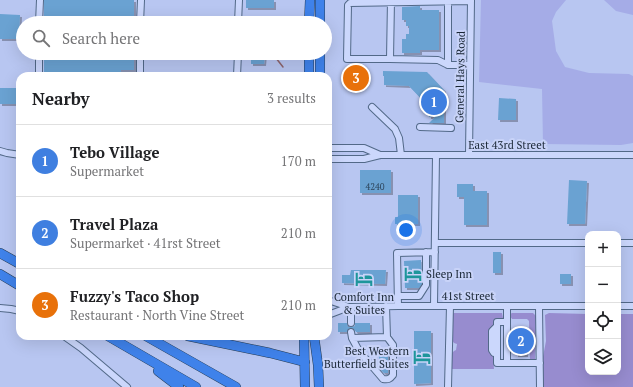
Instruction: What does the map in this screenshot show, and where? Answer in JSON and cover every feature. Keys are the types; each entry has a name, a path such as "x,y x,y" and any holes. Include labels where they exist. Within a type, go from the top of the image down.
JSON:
{"highway":[{"path":"309,16 310,0"},
{"path":"320,0 320,16"},
{"path":"308,72 309,60"},
{"path":"320,60 320,72"},
{"path":"0,253 16,262"},
{"path":"0,274 16,284"},
{"path":"115,340 196,387"},
{"path":"153,340 236,387"},
{"path":"207,340 305,362"},
{"path":"304,340 306,387"},
{"path":"315,340 319,383 328,387"},
{"path":"132,350 179,387"}],"street":[{"path":"39,16 40,0"},
{"path":"140,0 140,16"},
{"path":"238,16 239,0"},
{"path":"470,66 448,65 438,60 347,59 348,5 350,3 391,1 471,1"},
{"path":"390,60 391,1"},
{"path":"448,65 452,1"},
{"name":"General Hays Road","path":"469,155 471,1"},
{"path":"39,60 39,72"},
{"path":"140,60 140,72"},
{"path":"237,72 238,60"},
{"path":"372,107 395,129 399,138 401,155"},
{"path":"420,128 452,128"},
{"name":"East 43rd Street","path":"332,148 364,148 380,155"},
{"path":"0,151 16,154"},
{"name":"East 43rd Street","path":"332,159 364,160 380,155 633,155"},
{"path":"434,306 436,155"},
{"path":"435,242 585,242"},
{"path":"621,242 633,242"},
{"path":"398,296 419,296 426,285 426,252"},
{"path":"398,306 396,253 435,252"},
{"name":"41st Street","path":"332,301 350,307"},
{"path":"386,306 387,337 392,345 393,375 387,380 383,379 359,351 351,335 387,337"},
{"path":"448,387 450,306"},
{"path":"507,306 507,363"},
{"path":"539,306 540,387"},
{"name":"41st Street","path":"332,314 350,307 585,306"},
{"path":"621,306 633,306"},
{"path":"350,307 351,323"},
{"path":"0,308 16,310"},
{"path":"507,322 497,322 497,363 540,363"},
{"path":"70,340 127,387"}],"shaded area":[{"path":"481,0 566,0 556,12 552,21 556,51 565,67 589,73 629,74 633,76 633,143 621,145 543,144 542,89 479,82"},
{"path":"604,0 633,0 633,15 616,11"},
{"path":"502,313 502,319 494,320 490,350 491,354 493,355 494,369 452,369 452,353 456,350 457,344 452,340 452,314"},
{"path":"533,313 536,316 535,359 532,361 530,361 529,321 527,319 512,319 510,314"},
{"path":"549,313 585,314 585,375 621,375 621,314 633,314 633,387 541,387 541,367 546,341 545,315"}],"building":[{"path":"44,0 134,0 134,16 44,16"},
{"path":"246,0 274,0 274,8 246,8"},
{"path":"420,6 420,10 439,10 439,50 420,50 420,53 402,53 402,39 406,39 406,34 409,34 409,26 406,26 406,20 402,20 402,7"},
{"path":"0,14 20,15 16,16 16,39 0,39"},
{"path":"44,60 134,60 134,70 121,70 121,72 44,72"},
{"path":"251,60 264,60 264,64 251,64"},
{"path":"346,71 366,72 365,85 354,87 354,85 346,85"},
{"path":"383,71 427,72 444,90 444,123 429,123 435,117 429,117 428,106 409,86 384,85"},
{"path":"0,88 16,88 16,104 0,104"},
{"path":"499,98 516,99 516,120 498,120"},
{"path":"360,170 391,170 391,193 360,193"},
{"path":"569,180 587,181 585,224 567,224"},
{"path":"457,184 473,184 473,191 487,191 487,225 464,225 464,197 457,197"},
{"path":"398,195 418,195 418,224 395,224 395,217 398,217"},
{"path":"493,252 501,252 501,273 493,273"},
{"name":"Sleep Inn","path":"421,260 422,284 419,288 405,288 404,261"},
{"name":"Comfort Inn & Suites","path":"351,270 386,270 385,284 342,283 342,275 350,275"},
{"path":"560,274 571,274 571,284 560,284"},
{"path":"338,323 347,323 348,327 351,327 355,326 355,323 370,323 370,332 356,332 351,328 348,329 347,332 338,332"},
{"path":"517,327 527,327 526,355 516,355"},
{"name":"Best Western Butterfield Suites","path":"414,331 431,331 431,383 414,384"},
{"path":"379,348 388,348 388,373 384,373 379,368"}],"waterway":[{"path":"278,60 283,67"}],"place":[{"name":"Fuzzy's Taco Shop","path":"356,78"},
{"name":"Tebo Village","path":"434,102"},
{"name":"Sleep Inn","path":"413,274"},
{"name":"Comfort Inn & Suites","path":"364,279"},
{"name":"Travel Plaza","path":"521,341"},
{"name":"Best Western Butterfield Suites","path":"422,357"}]}
